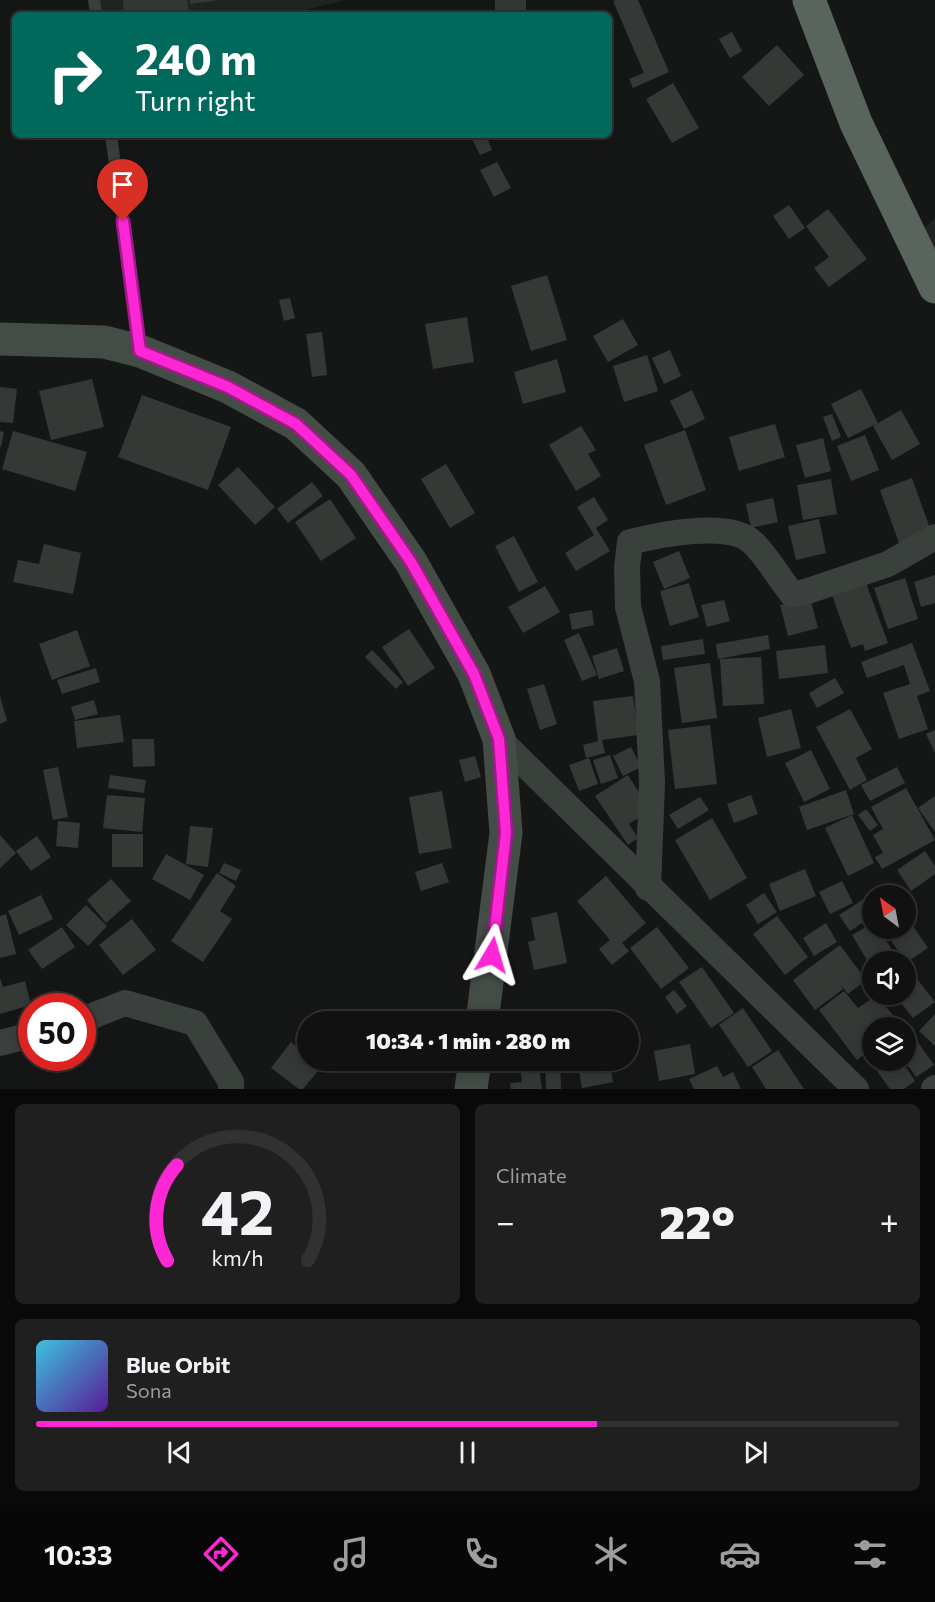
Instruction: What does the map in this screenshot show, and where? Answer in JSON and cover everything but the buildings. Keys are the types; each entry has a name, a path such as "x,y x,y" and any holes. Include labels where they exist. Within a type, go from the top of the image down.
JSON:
{"highway":[{"path":"809,0 856,123 935,287"}],"main road":[{"path":"0,339 104,342 140,351 228,387 296,424 351,475 411,562 474,674 499,739 506,833 483,1011"},
{"path":"471,1089 473,1071"}],"street":[{"path":"648,888 652,783 647,681 628,607 627,567 630,542 678,531 726,532 751,541 792,594 805,592 888,564 935,537"},
{"path":"499,739 648,888 856,1089"},
{"path":"96,1014 125,1003 195,1023 231,1082 231,1089"},
{"path":"0,1043 18,1038"}],"lane":[{"path":"111,138 140,351"}],"shaded area":[{"path":"92,0 346,0 296,12 96,12"},
{"path":"935,218 935,261 919,233"}],"route":[{"path":"123,221 140,351 228,387 296,424 351,475 411,562 474,674 499,739 506,833 492,955"}]}
